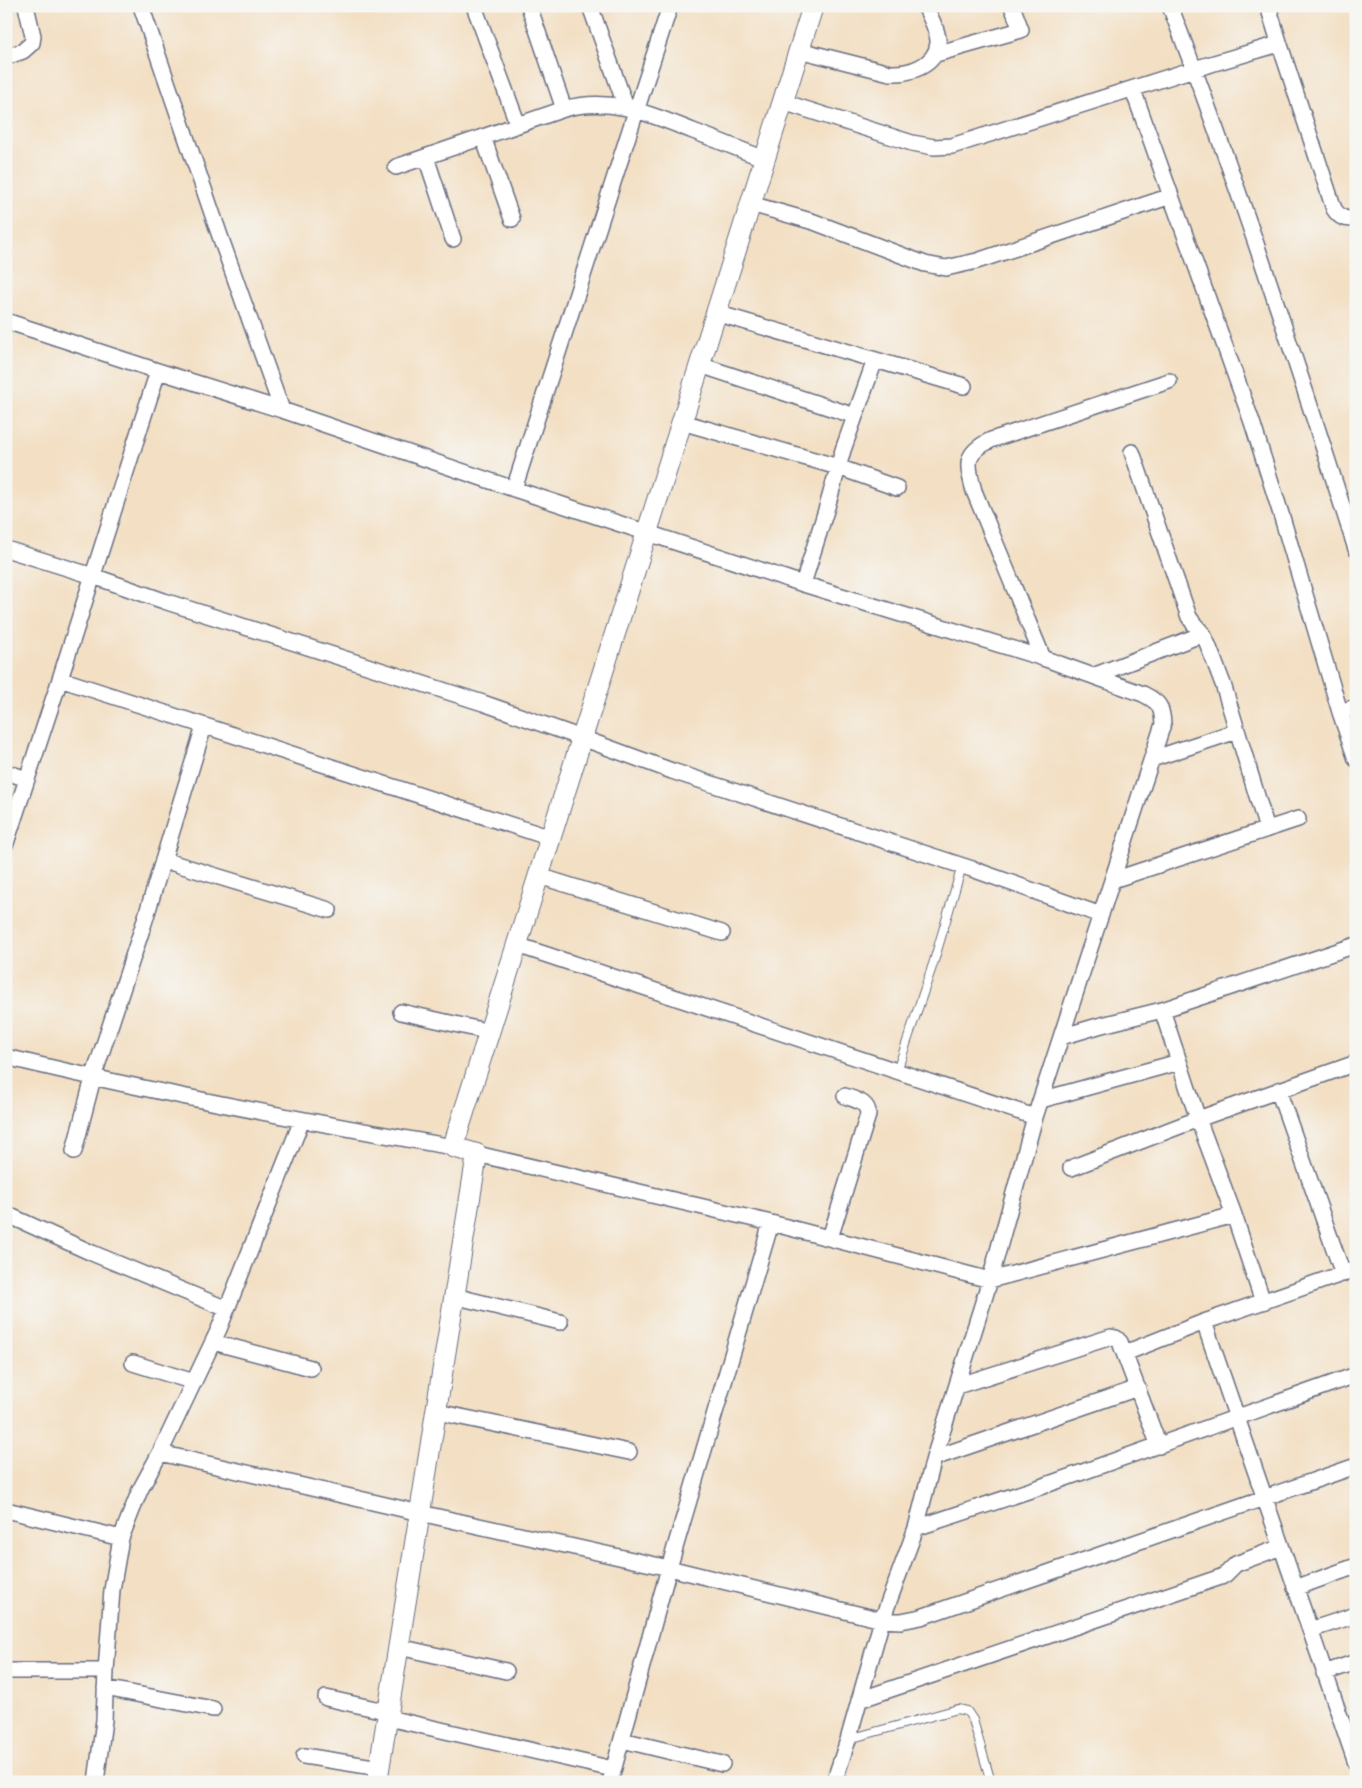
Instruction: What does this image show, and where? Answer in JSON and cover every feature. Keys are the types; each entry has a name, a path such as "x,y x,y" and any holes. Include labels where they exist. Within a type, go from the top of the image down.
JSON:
{"street":[{"path":"6,57 23,50 32,43 33,36 26,6"},
{"path":"141,6 282,410"},
{"path":"474,6 518,125"},
{"path":"529,6 564,110"},
{"path":"590,6 631,108"},
{"path":"514,489 631,108 670,6"},
{"path":"453,1147 813,6"},
{"path":"926,6 938,42 936,54"},
{"path":"799,50 895,73 912,71 926,63 936,54 1021,30 1012,6"},
{"path":"1170,6 1271,285 1352,527 1356,549"},
{"path":"1268,6 1334,209 1338,215 1345,219 1356,218"},
{"path":"783,102 904,140 934,147 952,146 978,140 1068,109 1272,46 1279,42"},
{"path":"1133,90 1252,422 1356,759"},
{"path":"396,167 580,105 602,104 631,108 765,159"},
{"path":"483,137 512,219"},
{"path":"426,157 453,238"},
{"path":"751,204 814,222 925,264 946,268 977,261 1171,196"},
{"path":"716,313 964,386"},
{"path":"6,321 282,410 803,584 1043,658 1142,694 1155,701 1162,710 1163,724 1035,1117 990,1280 934,1458 916,1528 882,1620 834,1782"},
{"path":"803,584 838,467 875,360"},
{"path":"700,365 855,416"},
{"path":"6,843 158,371"},
{"path":"1043,658 974,491 969,472 970,458 978,447 992,440 1169,380"},
{"path":"682,422 838,467 897,488"},
{"path":"1132,452 1189,617 1202,634 1222,684 1267,829"},
{"path":"6,549 395,675 582,738 672,771 962,866 1101,915"},
{"path":"1093,676 1202,634"},
{"path":"60,679 551,838"},
{"path":"1340,712 1356,707"},
{"path":"74,1151 93,1078 204,726"},
{"path":"1152,759 1237,731"},
{"path":"6,772 27,780"},
{"path":"1113,880 1298,820"},
{"path":"163,860 329,910"},
{"path":"539,876 722,933"},
{"path":"517,945 1035,1117"},
{"path":"1062,1037 1162,1010 1356,945"},
{"path":"1162,1010 1198,1120 1234,1215 1263,1302"},
{"path":"401,1012 490,1032"},
{"path":"6,1057 93,1078 302,1120 453,1147 771,1222 990,1280 1234,1215"},
{"path":"1041,1100 1179,1062"},
{"path":"1071,1168 1278,1090 1356,1063"},
{"path":"1125,1353 1204,1322 1349,1271 1278,1090"},
{"path":"830,1238 868,1115 866,1106 859,1101 844,1096"},
{"path":"96,1782 104,1720 112,1590 122,1538 140,1490 160,1453 213,1342 302,1120"},
{"path":"304,1756 378,1775 477,1154"},
{"path":"6,1214 92,1253 227,1309"},
{"path":"326,1698 611,1775 669,1568 771,1222"},
{"path":"454,1296 560,1322"},
{"path":"1204,1322 1324,1674 1355,1758"},
{"path":"957,1386 1111,1337 1116,1338 1125,1353 1159,1446"},
{"path":"213,1342 311,1368"},
{"path":"133,1363 194,1382"},
{"path":"916,1528 1046,1486 1356,1375"},
{"path":"934,1458 1138,1388"},
{"path":"436,1412 629,1452"},
{"path":"160,1453 669,1568 882,1620 901,1621 921,1617 1356,1466"},
{"path":"6,1510 122,1538"},
{"path":"859,1700 1221,1577 1236,1564 1281,1548"},
{"path":"1295,1588 1356,1566"},
{"path":"1310,1630 1356,1615"},
{"path":"399,1647 506,1671"},
{"path":"1324,1674 1356,1662"},
{"path":"6,1671 106,1671"},
{"path":"105,1688 213,1709"},
{"path":"622,1740 722,1764"}],"lane":[{"path":"897,1071 934,961 962,866"},
{"path":"848,1740 958,1709 967,1711 973,1720 991,1782"}]}
